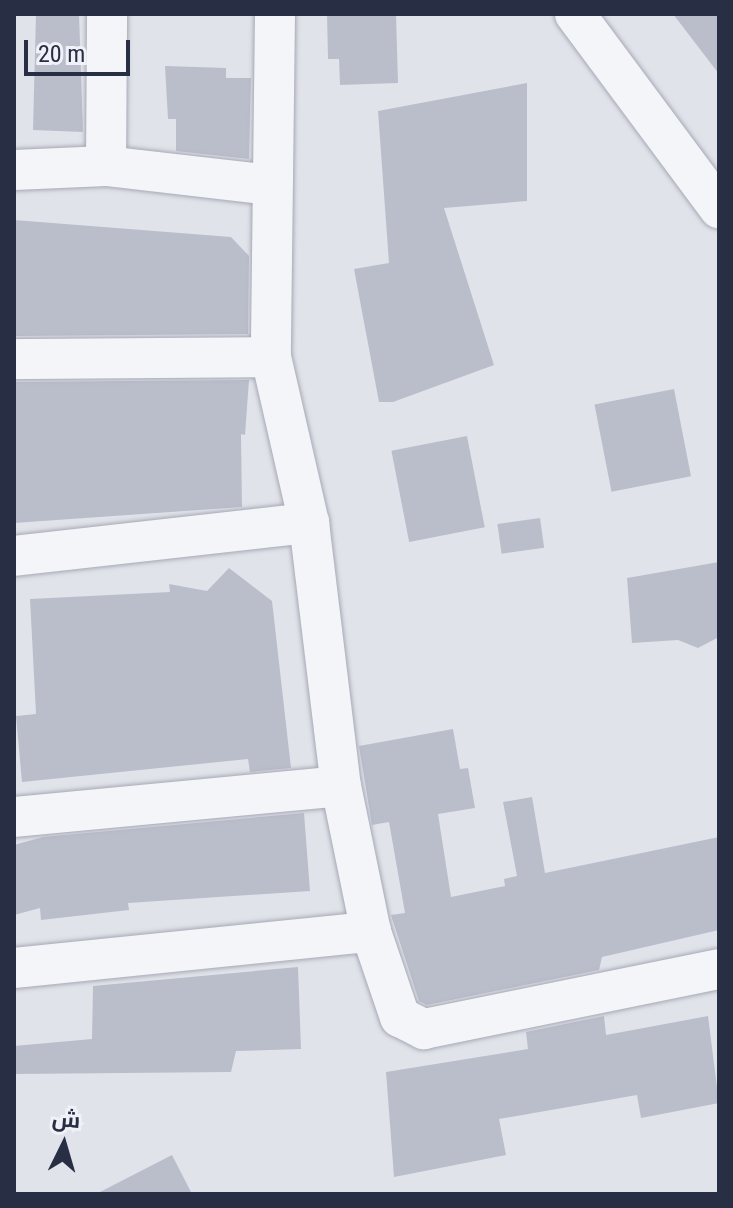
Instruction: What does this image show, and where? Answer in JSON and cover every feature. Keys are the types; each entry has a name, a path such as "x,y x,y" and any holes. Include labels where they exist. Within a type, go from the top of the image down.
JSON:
{"street":[{"path":"106,166 107,14"},
{"path":"275,14 270,185 271,357 309,523 341,786 371,932 400,1017 424,1029 719,969"},
{"path":"575,14 719,208"},
{"path":"14,170 106,166 270,185"},
{"path":"14,359 271,357"},
{"path":"14,556 309,523"},
{"path":"14,817 341,786"},
{"path":"14,968 371,932"}],"building":[{"path":"36,14 79,14 83,132 33,130"},
{"path":"327,14 396,14 398,83 340,85 339,59 328,59"},
{"path":"673,14 719,14 719,74"},
{"path":"165,66 226,68 226,78 251,78 249,159 176,151 176,119 168,119"},
{"path":"527,83 527,201 444,208 494,365 393,402 379,402 354,269 389,263 378,111"},
{"path":"14,220 231,237 249,256 248,334 14,336"},
{"path":"249,380 245,435 241,434 242,507 14,523 14,382"},
{"path":"674,389 691,476 611,492 594,404"},
{"path":"467,436 485,527 409,542 391,451"},
{"path":"540,518 544,548 502,554 497,524"},
{"path":"719,562 719,637 698,648 678,640 632,643 627,578"},
{"path":"229,568 272,601 291,768 250,772 248,759 22,782 16,716 36,714 30,599 170,592 169,584 207,591"},
{"path":"453,729 460,769 468,768 475,808 438,814 451,897 505,886 504,879 517,876 503,802 532,797 545,873 719,837 719,930 602,957 599,970 427,1005 419,1001 391,915 405,913 389,822 372,825 359,746"},
{"path":"304,813 310,891 128,903 129,910 41,920 40,908 14,915 14,845 43,837"},
{"path":"298,967 301,1049 236,1051 231,1072 14,1074 14,1046 92,1039 93,986"},
{"path":"604,1016 606,1035 708,1016 719,1103 641,1118 637,1095 499,1119 506,1155 394,1177 386,1072 528,1049 526,1032"},
{"path":"172,1155 192,1194 96,1194"}]}
